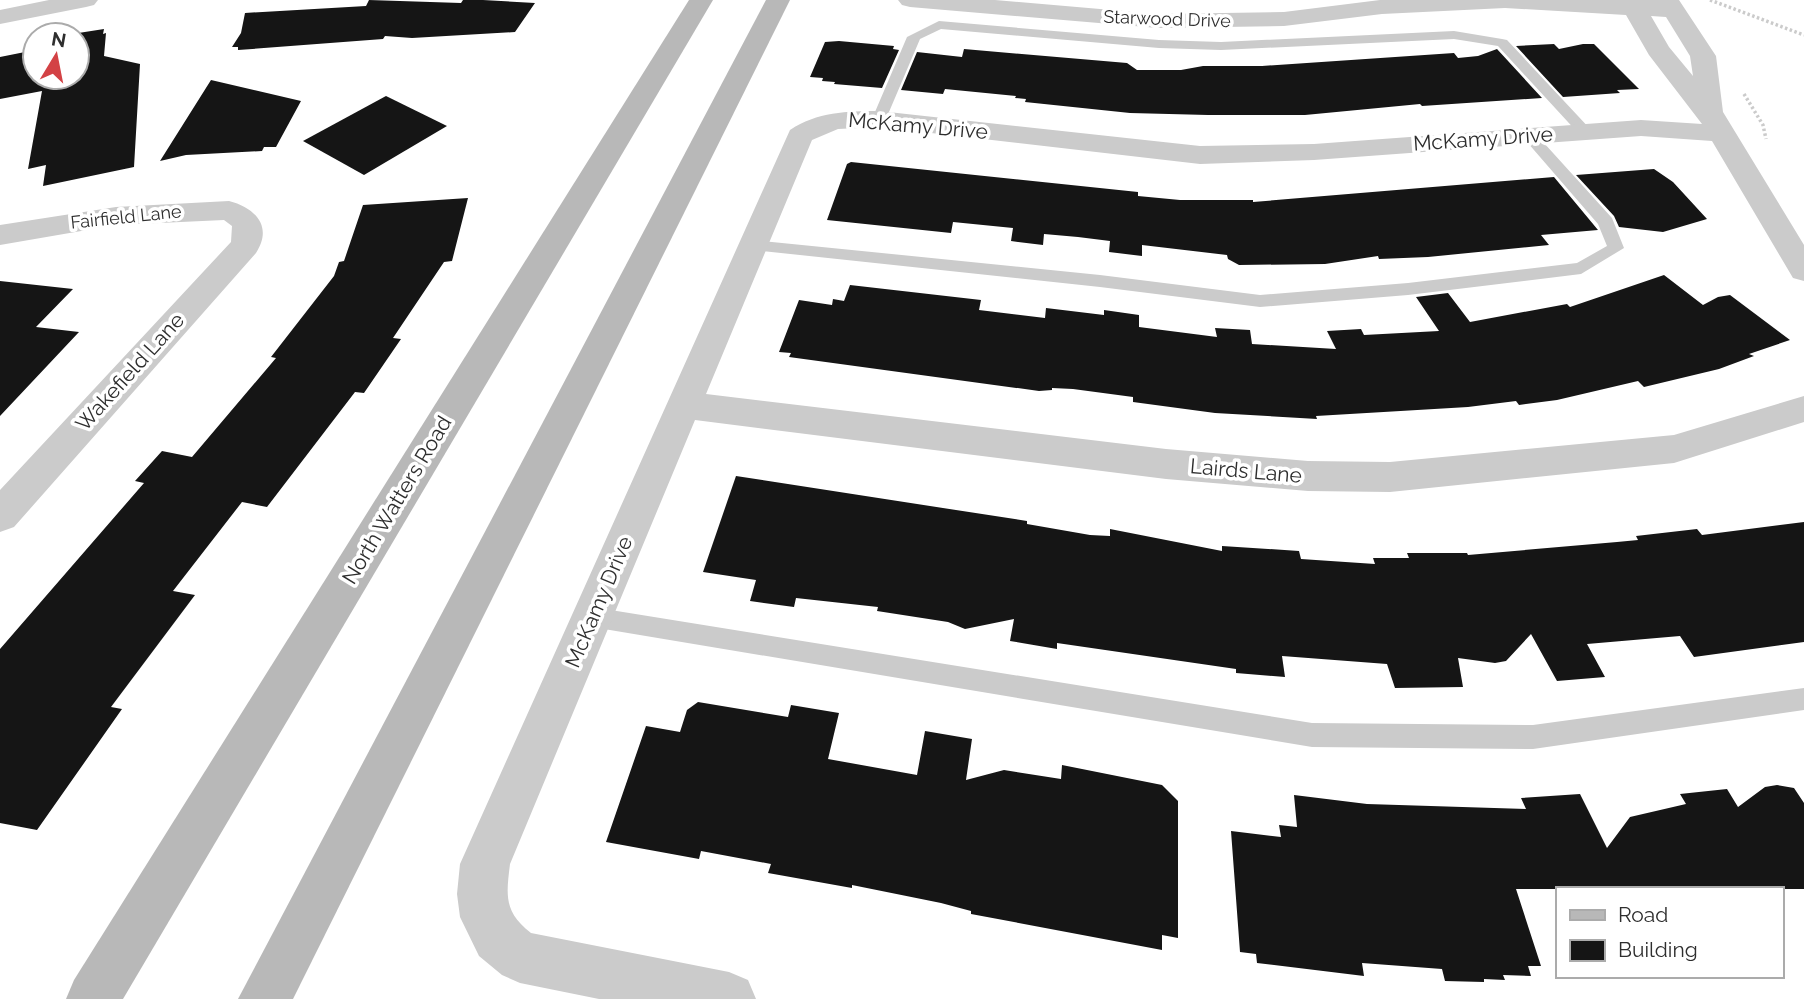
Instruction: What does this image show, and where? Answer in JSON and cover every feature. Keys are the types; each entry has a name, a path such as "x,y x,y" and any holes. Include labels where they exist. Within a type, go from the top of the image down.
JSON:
{"main road":[{"name":"North Watters Road","path":"93,999 701,0"},
{"path":"265,999 778,0"}],"street":[{"path":"0,17 40,5 86,0"},
{"name":"Starwood Drive","path":"909,0 1158,21 1284,19 1382,7 1504,1 1670,5"},
{"name":"Starwood Drive","path":"1287,0 1382,7"},
{"path":"1632,4 1658,50 1714,123 1804,271"},
{"path":"1670,5 1703,56 1714,123"},
{"name":"McKamy Drive","path":"729,999 520,957 498,942 485,919 480,892 485,864 800,136 824,122 840,119 879,119 1200,155 1314,152 1714,123"},
{"name":"Fairfield Lane","path":"0,235 116,216 174,211 229,210 249,224"},
{"name":"Wakefield Lane","path":"0,516 245,246 250,234 249,224"},
{"name":"Lairds Lane","path":"684,405 1166,464 1308,476 1390,477 1674,449 1804,409"}],"lane":[{"path":"879,119 915,37 939,25 1159,44 1221,46 1454,35 1502,43 1584,131"},
{"path":"753,245 1100,281 1260,301 1408,289 1581,268 1616,248 1606,222 1529,135"},
{"path":"592,618 1312,735 1533,737 1804,699"}],"path":[{"path":"1710,0 1804,35"},
{"path":"1739,86 1763,125 1769,150"}],"building":[{"path":"369,0 535,3 515,32 412,38 385,36 383,39 238,50 238,47 232,47 241,33 245,13 366,6"},
{"path":"104,29 104,56 140,64 134,167 43,186 46,165 28,169 42,91 91,91 91,31"},
{"path":"825,42 894,46 893,49 899,50 882,88 834,84 835,82 822,81 823,78 810,77"},
{"path":"1554,44 1559,49 1594,44 1639,89 1563,97 1516,46"},
{"path":"964,49 1127,63 1137,70 1181,70 1203,66 1262,66 1454,53 1458,58 1478,56 1497,49 1542,98 1420,104 1305,115 1208,115 1130,113 1025,102 1026,99 1015,98 1016,96 945,89 943,94 901,90 917,52 962,57"},
{"path":"21,53 21,91 42,91 0,99 0,57"},
{"path":"211,80 301,101 276,147 264,147 262,151 186,155 160,161"},
{"path":"386,96 447,126 364,175 303,141"},
{"path":"851,162 1138,192 1138,196 1253,202 1554,177 1598,230 1541,235 1549,245 1428,257 1379,259 1378,256 1325,264 1239,265 1228,259 1227,255 1142,245 1142,256 1109,252 1110,241 1078,237 1044,234 1043,245 1011,241 1013,228 953,222 951,233 827,220 847,164"},
{"path":"1654,169 1673,182 1707,219 1663,232 1619,227 1614,216 1576,175"},
{"path":"468,198 452,261 444,262 393,338 401,339 364,393 355,392 267,507 242,502 173,591 195,595 111,707 122,709 37,830 0,823 0,649 144,483 135,481 162,451 192,457 276,358 271,357 334,276 339,262 344,261 363,205"},
{"path":"1664,275 1703,305 1718,297 1730,295 1790,340 1749,354 1754,356 1719,369 1644,387 1638,381 1557,400 1519,405 1516,401 1468,407 1316,416 1317,419 1215,413 1133,402 1133,397 1073,389 1052,388 1039,391 789,357 791,353 779,352 799,300 832,305 833,299 844,301 850,285 981,300 979,310 1045,318 1046,308 1104,315 1104,310 1139,315 1139,327 1217,337 1215,328 1250,330 1252,344 1336,349 1327,331 1361,329 1364,335 1439,331 1416,297 1448,293 1470,322 1567,304 1570,307"},
{"path":"0,281 73,289 36,327 79,332 0,416"},
{"path":"736,476 1027,521 1027,524 1090,535 1110,536 1110,529 1222,551 1222,546 1299,551 1301,559 1375,564 1373,558 1409,558 1407,553 1468,555 1638,540 1636,536 1697,529 1702,535 1804,522 1804,642 1694,657 1680,636 1587,644 1605,677 1557,681 1531,634 1506,661 1495,663 1458,658 1463,687 1395,688 1387,664 1282,656 1285,677 1236,673 1236,669 1057,643 1057,649 1010,641 1014,619 965,629 948,622 877,611 878,607 796,598 794,607 750,601 756,580 703,572"},
{"path":"698,702 788,717 791,705 839,713 828,759 917,775 925,731 972,739 966,780 1004,770 1061,779 1062,765 1162,785 1178,801 1178,938 1162,935 1162,950 971,914 971,911 941,903 852,885 852,888 768,873 771,864 701,851 699,859 606,842 646,726 680,732 687,710"},
{"path":"1777,785 1794,788 1804,803 1804,889 1516,889 1541,966 1528,966 1531,976 1503,975 1505,980 1484,979 1484,982 1445,981 1442,969 1362,963 1364,976 1257,963 1256,954 1240,952 1231,831 1281,837 1279,825 1297,827 1294,795 1367,804 1526,809 1521,798 1580,794 1607,848 1630,817 1686,804 1680,794 1727,789 1738,807 1765,787"}]}
